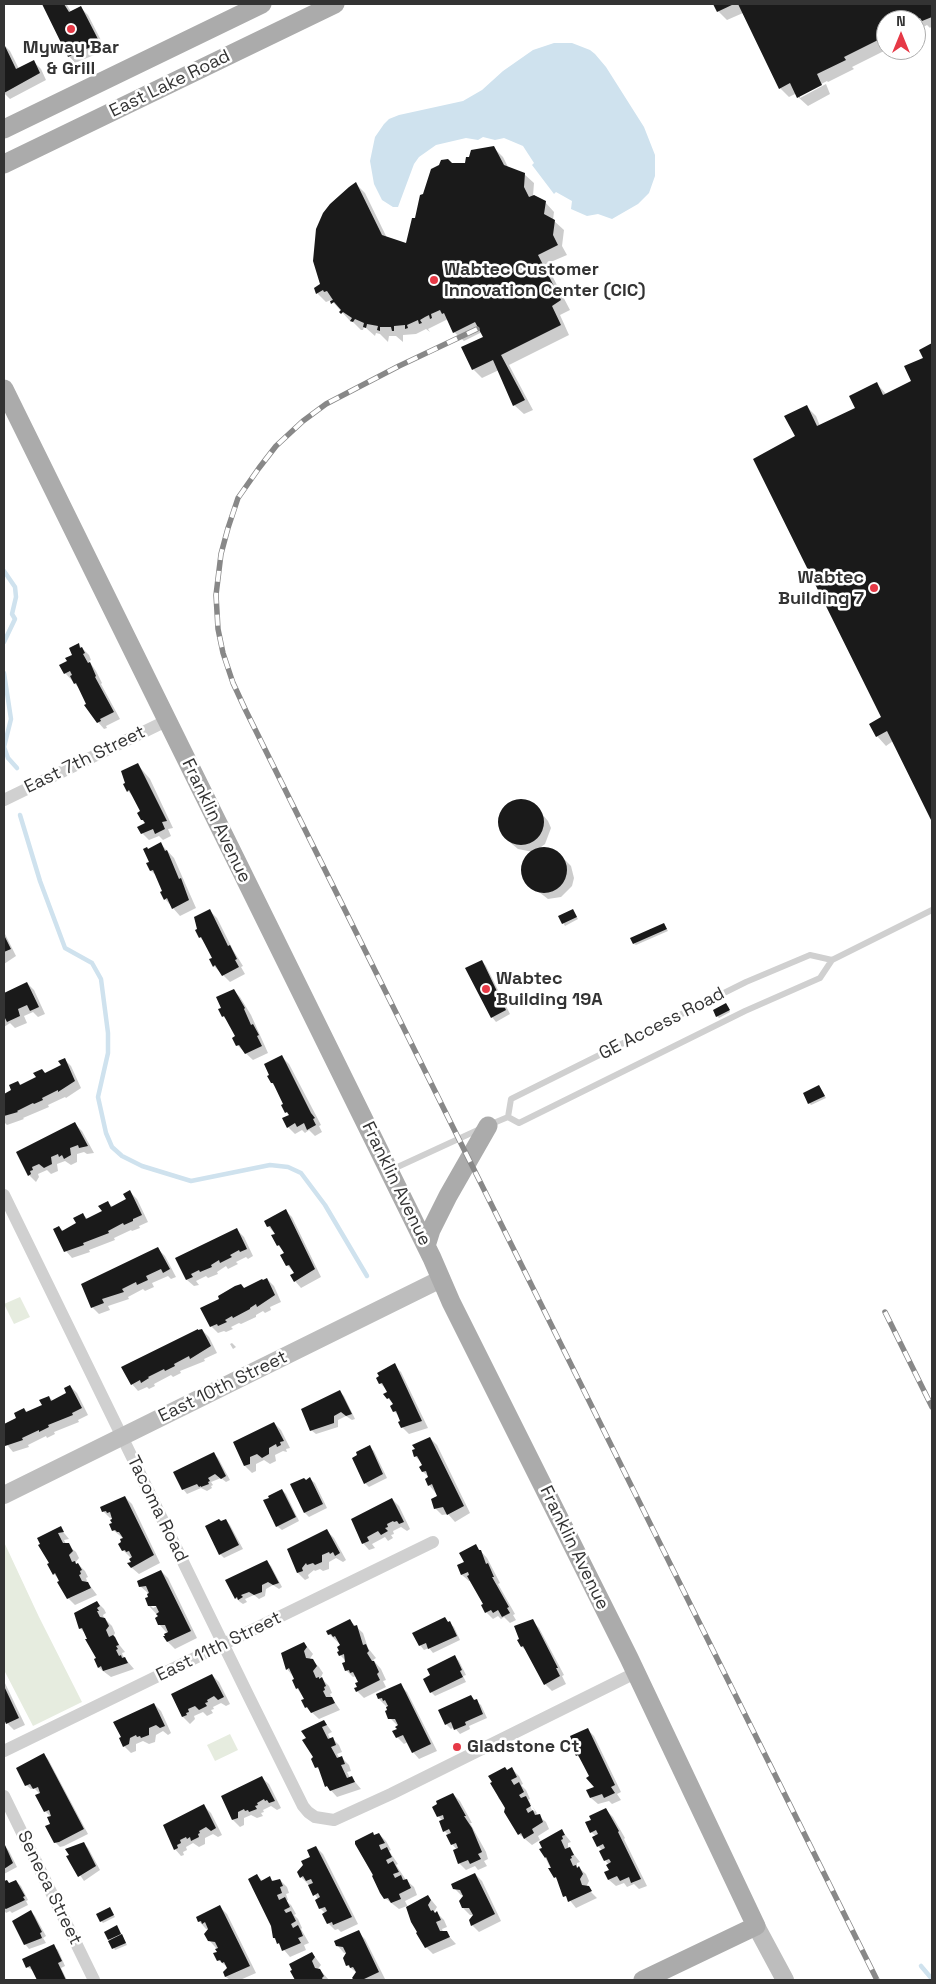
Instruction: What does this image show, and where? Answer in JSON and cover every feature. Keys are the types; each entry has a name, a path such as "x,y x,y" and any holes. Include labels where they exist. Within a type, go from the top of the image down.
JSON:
{"main road":[{"name":"East Lake Road","path":"4,129 262,4"},
{"name":"East Lake Road","path":"4,164 335,4"},
{"name":"Franklin Avenue","path":"4,389 635,1673 756,1926"},
{"path":"426,1246 443,1205 488,1126"},
{"path":"643,1980 756,1926"}],"street":[{"name":"East 7th Street","path":"4,800 166,720"},
{"name":"Tacoma Road","path":"4,1195 223,1645 303,1806 308,1812 317,1817 334,1820 391,1794 635,1673"},
{"name":"East 10th Street","path":"4,1495 442,1279"},
{"name":"East 11th Street","path":"4,1750 433,1542"},
{"name":"Seneca Street","path":"4,1796 94,1980"},
{"name":"Franklin Avenue","path":"756,1926 785,1980"}],"lane":[{"name":"GE Access Road","path":"508,1117 519,1123 745,1011 820,978 832,960 932,910"},
{"name":"GE Access Road","path":"508,1117 511,1099 746,982 810,955 832,960"},
{"name":"GE Access Road","path":"388,1171 508,1117"}],"shaded area":[{"path":"20,1297 30,1317 14,1324 4,1304"},
{"path":"4,1542 82,1702 33,1726 4,1670"},
{"path":"230,1734 238,1750 215,1761 207,1745"}],"water":[{"path":"554,43 572,43 595,54 606,67 644,127 655,155 655,176 649,193 638,204 612,219 598,214 587,216 571,209 572,201 556,192 554,194 532,165 534,163 523,146 504,138 495,140 483,137 478,140 466,138 436,145 419,157 414,164 398,207 393,207 382,200 374,184 370,161 375,137 389,119 399,115 463,101 482,90 503,71 533,50"}],"building":[{"path":"42,4 64,4 69,12 81,6 100,43 68,57"},
{"path":"713,4 734,4 717,12"},
{"path":"738,4 932,4 932,17 926,19 926,10 876,10 876,41 844,57 846,60 817,74 822,85 797,98 790,83 779,89"},
{"path":"4,44 16,69 34,60 40,73 4,93"},
{"name":"Wabtec Customer Innovation Center (CIC)","path":"494,146 504,165 525,173 524,187 529,197 534,195 546,201 544,214 555,220 553,235 558,245 538,255 561,300 552,306 561,325 501,355 525,400 513,406 493,360 472,370 461,347 483,337 475,322 453,333 444,313 442,314 440,310 431,314 432,318 430,319 429,315 420,320 422,323 419,324 418,320 407,325 408,328 405,329 405,325 394,326 394,331 392,331 391,327 380,327 380,331 377,330 378,326 367,324 366,328 363,327 364,323 355,319 353,322 350,321 352,318 343,312 341,314 339,312 341,310 334,302 331,304 330,301 333,300 327,291 324,292 323,290 316,294 314,288 320,284 313,261 316,229 323,213 330,204 349,187 356,182 382,235 406,243 412,218 415,218 420,195 423,194 431,169 439,165 441,160 448,159 452,163 465,163 466,157 469,157 471,150"},
{"name":"Wabtec Building 7","path":"932,343 932,822 887,731 876,737 869,724 881,717 753,459 795,436 784,416 807,405 817,426 855,408 849,396 877,382 883,395 911,381 904,366 923,358 919,350"},
{"path":"79,643 114,712 100,719 101,721 97,723 84,705 86,704 76,683 74,684 70,676 72,675 70,671 64,674 59,665 67,661 65,658 72,655 69,648"},
{"path":"138,763 167,821 162,822 165,829 155,834 153,829 141,834 137,827 145,823 137,813 140,811 129,790 127,792 123,784 125,783 121,771"},
{"path":"521,799 534,803 540,809 544,822 540,835 534,841 521,845 508,841 502,835 498,822 502,809 508,803"},
{"path":"161,842 165,851 167,850 179,879 181,878 189,900 172,909 167,898 164,900 160,892 162,891 153,870 150,871 146,863 149,862 143,849 147,847 148,849"},
{"path":"540,847 548,847 557,851 563,857 567,870 563,883 557,889 548,893 540,893 531,889 525,883 521,874 521,866 525,857 531,851"},
{"path":"210,909 228,946 230,945 237,959 235,960 239,967 222,976 215,965 213,967 209,959 212,958 195,930 197,929 194,917"},
{"path":"573,909 577,917 562,924 558,916"},
{"path":"664,923 667,929 633,944 630,938"},
{"path":"4,935 11,949 4,952"},
{"name":"Wabtec Building 19A","path":"482,960 506,1010 491,1018 465,968"},
{"path":"27,982 39,1007 30,1011 27,1005 18,1009 20,1016 7,1022 4,1016 4,993"},
{"path":"234,989 245,1008 251,1025 253,1024 259,1035 257,1036 262,1046 245,1054 239,1045 236,1046 232,1038 235,1036 218,1009 221,1008 216,997"},
{"path":"726,1003 730,1010 716,1017 713,1010"},
{"path":"282,1055 315,1118 313,1119 316,1125 307,1130 304,1123 297,1127 295,1123 287,1128 282,1118 289,1115 287,1112 285,1113 273,1083 271,1083 267,1076 269,1075 264,1064"},
{"path":"65,1058 75,1081 58,1092 58,1090 42,1098 43,1100 33,1103 18,1112 4,1116 4,1094 11,1090 9,1085 18,1081 20,1085 36,1077 33,1073 42,1069 45,1073 61,1065 58,1061"},
{"path":"819,1085 825,1096 808,1104 803,1093"},
{"path":"75,1122 88,1146 79,1148 78,1145 70,1148 71,1155 64,1159 62,1155 59,1157 58,1154 51,1157 52,1164 44,1168 39,1164 32,1167 33,1170 30,1171 31,1174 28,1176 16,1152"},
{"path":"130,1190 142,1215 133,1219 133,1221 124,1225 123,1223 108,1231 109,1233 83,1243 84,1245 64,1252 53,1229 59,1226 62,1231 76,1223 73,1218 83,1213 86,1219 102,1211 98,1206 108,1201 111,1207 126,1199 123,1194"},
{"path":"286,1209 315,1269 294,1282 290,1275 294,1273 289,1265 286,1266 280,1255 284,1253 279,1245 277,1246 271,1235 275,1234 270,1226 267,1227 264,1221"},
{"path":"237,1228 247,1249 240,1252 239,1250 230,1255 232,1257 220,1263 219,1260 211,1265 212,1267 191,1274 193,1277 186,1280 175,1258"},
{"path":"158,1247 170,1269 163,1273 161,1269 146,1276 148,1280 137,1285 136,1282 122,1289 124,1292 102,1299 104,1303 91,1308 81,1284"},
{"path":"267,1278 275,1295 257,1307 256,1304 233,1318 232,1316 225,1320 227,1322 210,1327 200,1308 219,1299 218,1296 235,1286 241,1284 244,1288"},
{"path":"198,1329 202,1329 211,1346 190,1359 189,1356 174,1364 175,1366 148,1377 141,1383 140,1380 131,1385 121,1367"},
{"path":"395,1363 422,1421 401,1428 396,1411 393,1412 390,1406 393,1404 383,1394 387,1392 382,1383 379,1384 376,1378 379,1376 377,1373"},
{"path":"70,1385 82,1408 72,1413 73,1415 48,1425 49,1427 39,1432 39,1430 22,1438 23,1440 5,1446 4,1424 16,1418 14,1413 24,1408 26,1412 42,1405 39,1400 49,1396 51,1401 66,1393 64,1388"},
{"path":"340,1390 352,1414 346,1416 341,1412 334,1416 334,1423 310,1431 301,1409"},
{"path":"274,1422 284,1441 280,1442 281,1445 277,1447 276,1444 269,1448 269,1454 262,1458 257,1454 250,1457 250,1464 244,1466 233,1442"},
{"path":"430,1437 464,1506 447,1515 443,1507 434,1509 431,1499 437,1496 432,1484 428,1486 425,1479 428,1477 426,1471 422,1472 419,1467 422,1465 417,1456 414,1457 412,1450 415,1449 412,1445"},
{"path":"370,1445 383,1474 364,1484 352,1458 357,1455 356,1452"},
{"path":"214,1452 226,1476 221,1479 215,1474 208,1478 209,1484 199,1487 197,1484 182,1490 173,1472"},
{"path":"310,1477 323,1504 304,1513 290,1484 304,1478 306,1480"},
{"path":"282,1489 296,1517 276,1527 263,1500"},
{"path":"125,1496 154,1555 131,1568 127,1563 131,1562 129,1559 132,1557 129,1551 122,1551 118,1544 121,1542 120,1539 123,1538 119,1532 112,1531 109,1524 112,1523 110,1512 102,1512 100,1507"},
{"path":"392,1498 404,1522 399,1524 397,1521 393,1521 387,1524 388,1527 385,1528 388,1531 381,1535 378,1531 367,1537 369,1541 362,1544 351,1519"},
{"path":"219,1519 221,1521 226,1519 239,1545 219,1555 205,1526"},
{"path":"61,1526 64,1532 58,1533 63,1543 69,1543 73,1551 69,1555 72,1562 78,1563 82,1570 79,1575 82,1581 88,1582 91,1588 67,1599 57,1582 59,1581 55,1573 53,1575 47,1564 49,1563 38,1545 40,1544 37,1538"},
{"path":"327,1529 340,1553 335,1556 333,1552 322,1555 322,1562 315,1565 313,1563 307,1565 306,1563 302,1568 303,1571 297,1573 287,1549"},
{"path":"476,1544 479,1550 481,1550 486,1564 488,1563 494,1577 492,1577 509,1607 507,1608 510,1613 502,1617 498,1610 493,1613 491,1610 485,1613 481,1605 483,1604 467,1576 469,1575 468,1572 461,1575 457,1565 464,1562 459,1553"},
{"path":"267,1560 279,1583 273,1585 268,1582 262,1585 262,1592 254,1595 249,1592 241,1595 243,1597 238,1600 237,1597 235,1599 225,1580"},
{"path":"161,1570 191,1631 167,1642 163,1636 168,1632 165,1625 158,1625 155,1618 159,1612 156,1606 148,1606 145,1598 148,1597 147,1594 149,1593 146,1586 139,1587 137,1581"},
{"path":"97,1601 100,1606 97,1608 99,1611 97,1611 100,1617 105,1618 109,1626 106,1630 109,1637 113,1635 115,1637 119,1645 116,1646 118,1649 116,1650 119,1656 125,1657 128,1663 103,1671 101,1666 98,1668 94,1659 96,1658 85,1639 87,1639 82,1628 79,1629 74,1613"},
{"path":"445,1617 448,1622 450,1621 457,1636 428,1649 426,1643 419,1646 412,1633"},
{"path":"350,1619 354,1626 357,1625 363,1645 366,1644 369,1651 367,1653 372,1661 374,1661 380,1680 356,1692 354,1688 357,1687 355,1683 358,1682 353,1672 345,1671 342,1663 345,1662 344,1654 339,1656 337,1652 339,1651 337,1647 340,1645 335,1636 328,1635 326,1631"},
{"path":"533,1619 558,1668 556,1668 560,1676 544,1685 523,1646 521,1647 517,1640 519,1639 514,1626"},
{"path":"304,1642 307,1647 304,1651 306,1658 313,1659 317,1666 313,1671 316,1678 322,1677 326,1686 323,1691 326,1697 332,1697 335,1703 311,1713 307,1707 305,1708 301,1700 304,1699 298,1688 296,1689 289,1668 286,1670 281,1653"},
{"path":"455,1655 463,1677 430,1693 423,1679 430,1675 427,1669"},
{"path":"212,1674 224,1697 218,1700 214,1696 207,1700 208,1702 205,1703 207,1706 199,1710 195,1706 188,1709 187,1715 182,1717 171,1694"},
{"path":"401,1683 431,1744 412,1753 403,1735 396,1738 392,1731 397,1729 395,1727 398,1725 395,1719 388,1719 385,1711 388,1706 385,1700 383,1701 382,1698 378,1699 376,1694"},
{"path":"4,1686 19,1718 6,1724 4,1719"},
{"path":"471,1695 474,1700 477,1699 483,1714 465,1722 466,1725 454,1730 451,1722 445,1725 438,1710"},
{"path":"154,1703 165,1726 160,1728 156,1725 149,1728 149,1735 141,1738 136,1735 130,1738 129,1744 123,1747 119,1738 121,1737 113,1722"},
{"path":"324,1720 327,1725 322,1727 328,1739 333,1737 336,1745 331,1747 337,1758 342,1756 345,1764 341,1765 347,1778 352,1776 355,1782 330,1791 327,1786 325,1787 318,1767 315,1768 311,1759 313,1757 302,1740 306,1738 301,1731"},
{"path":"588,1728 615,1785 611,1787 615,1793 604,1798 602,1794 590,1798 586,1790 594,1787 586,1778 589,1776 578,1755 576,1756 572,1749 575,1748 570,1736"},
{"path":"44,1753 84,1829 54,1843 45,1826 50,1824 47,1817 51,1816 49,1810 44,1812 35,1795 40,1793 38,1787 33,1789 30,1784 25,1786 16,1768"},
{"path":"505,1767 507,1770 512,1767 517,1777 511,1780 514,1785 519,1782 524,1792 519,1795 521,1798 526,1796 531,1806 526,1809 528,1813 533,1810 535,1815 540,1814 543,1822 532,1829 534,1833 524,1839 521,1833 518,1835 504,1812 505,1808 490,1783 492,1782 488,1776"},
{"path":"262,1776 275,1801 269,1803 264,1799 257,1803 258,1805 255,1806 257,1809 249,1812 244,1809 238,1812 238,1818 232,1820 221,1796"},
{"path":"453,1793 472,1828 482,1852 478,1854 481,1859 470,1864 468,1860 458,1864 453,1850 458,1848 456,1843 451,1845 446,1835 451,1833 449,1829 443,1832 439,1821 444,1819 443,1815 437,1817 432,1807 437,1804 436,1801"},
{"path":"204,1804 216,1828 211,1831 206,1827 199,1831 199,1837 191,1841 190,1837 180,1840 181,1843 177,1845 178,1848 174,1850 163,1825"},
{"path":"606,1808 641,1879 631,1883 629,1877 620,1881 617,1876 608,1880 604,1872 609,1870 606,1865 611,1862 609,1859 604,1861 599,1851 605,1848 603,1844 597,1847 592,1837 598,1834 596,1830 590,1833 585,1822 591,1820 589,1816"},
{"path":"562,1829 565,1835 562,1836 563,1839 561,1840 565,1849 570,1847 574,1855 570,1859 573,1866 576,1865 577,1868 579,1866 583,1874 580,1879 582,1885 589,1886 592,1891 568,1902 566,1896 563,1897 556,1877 554,1878 548,1868 551,1868 546,1857 539,1849 542,1848 539,1842"},
{"path":"373,1832 374,1835 379,1833 385,1843 379,1845 381,1850 387,1847 392,1857 386,1860 388,1864 393,1861 399,1872 393,1874 395,1878 401,1875 403,1880 407,1879 411,1888 399,1894 401,1899 391,1903 388,1898 384,1899 380,1893 373,1875 355,1844 355,1841"},
{"path":"84,1842 96,1866 78,1877 66,1856 69,1855 65,1849"},
{"path":"4,1846 13,1863 4,1869"},
{"path":"316,1846 352,1917 333,1925 332,1922 327,1924 322,1914 327,1911 325,1907 319,1909 315,1900 320,1897 318,1893 313,1896 308,1885 313,1883 311,1879 306,1881 303,1876 300,1878 297,1872 303,1865 301,1861 310,1857 307,1850"},
{"path":"475,1873 495,1914 471,1926 469,1920 473,1915 469,1908 462,1908 459,1901 463,1896 460,1890 453,1889 451,1884"},
{"path":"257,1874 261,1881 270,1876 272,1881 280,1879 283,1886 280,1887 282,1893 277,1895 279,1900 285,1897 290,1907 284,1910 286,1913 291,1911 296,1921 291,1924 293,1928 298,1925 303,1936 298,1938 301,1943 282,1951 279,1943 277,1944 275,1938 273,1938 271,1926 248,1879"},
{"path":"7,1880 9,1883 16,1880 25,1896 23,1897 25,1900 6,1909 4,1908 4,1881"},
{"path":"428,1895 431,1900 428,1905 431,1911 433,1910 435,1913 437,1911 441,1920 436,1922 440,1931 447,1931 450,1937 425,1948 416,1933 406,1907"},
{"path":"220,1905 250,1966 225,1977 223,1972 227,1968 224,1962 217,1961 213,1953 217,1952 215,1949 218,1948 215,1942 208,1941 204,1934 208,1929 205,1922 202,1924 201,1921 198,1922 196,1917"},
{"path":"110,1907 114,1915 100,1922 96,1914"},
{"path":"31,1910 42,1932 40,1933 42,1938 24,1945 12,1921"},
{"path":"117,1925 121,1934 108,1940 104,1932"},
{"path":"359,1930 379,1972 362,1980 354,1980 352,1978 356,1972 353,1967 346,1966 343,1958 346,1953 343,1947 336,1946 334,1941"},
{"path":"122,1934 126,1943 112,1949 108,1941"},
{"path":"54,1944 62,1961 58,1963 66,1980 37,1980 30,1966 26,1968 22,1959"},
{"path":"312,1952 315,1957 312,1961 315,1968 320,1969 324,1976 323,1980 295,1980 290,1971 292,1970 289,1964"}],"waterway":[{"path":"4,571 15,587 16,597 12,614 15,619 4,642"},
{"path":"4,673 11,719 4,747 8,758 17,768"},
{"path":"20,815 40,881 65,948 92,963 101,979 108,1033 108,1053 98,1097 106,1133 112,1147 122,1156 142,1166 191,1181 270,1165 288,1167 301,1173 325,1205 367,1276"},
{"path":"921,1966 932,1979"}],"railway":[{"path":"477,329 399,366 326,404 303,421 276,446 238,498 221,554 216,595 218,629 223,653 233,683 246,711 877,1980"},
{"path":"885,1312 932,1407"}],"place":[{"name":"Myway Bar & Grill","path":"71,29"},
{"name":"Wabtec Customer Innovation Center (CIC)","path":"434,280"},
{"name":"Wabtec Building 7","path":"874,588"},
{"name":"Wabtec Building 19A","path":"486,989"},
{"name":"Gladstone Ct","path":"457,1747"}]}
